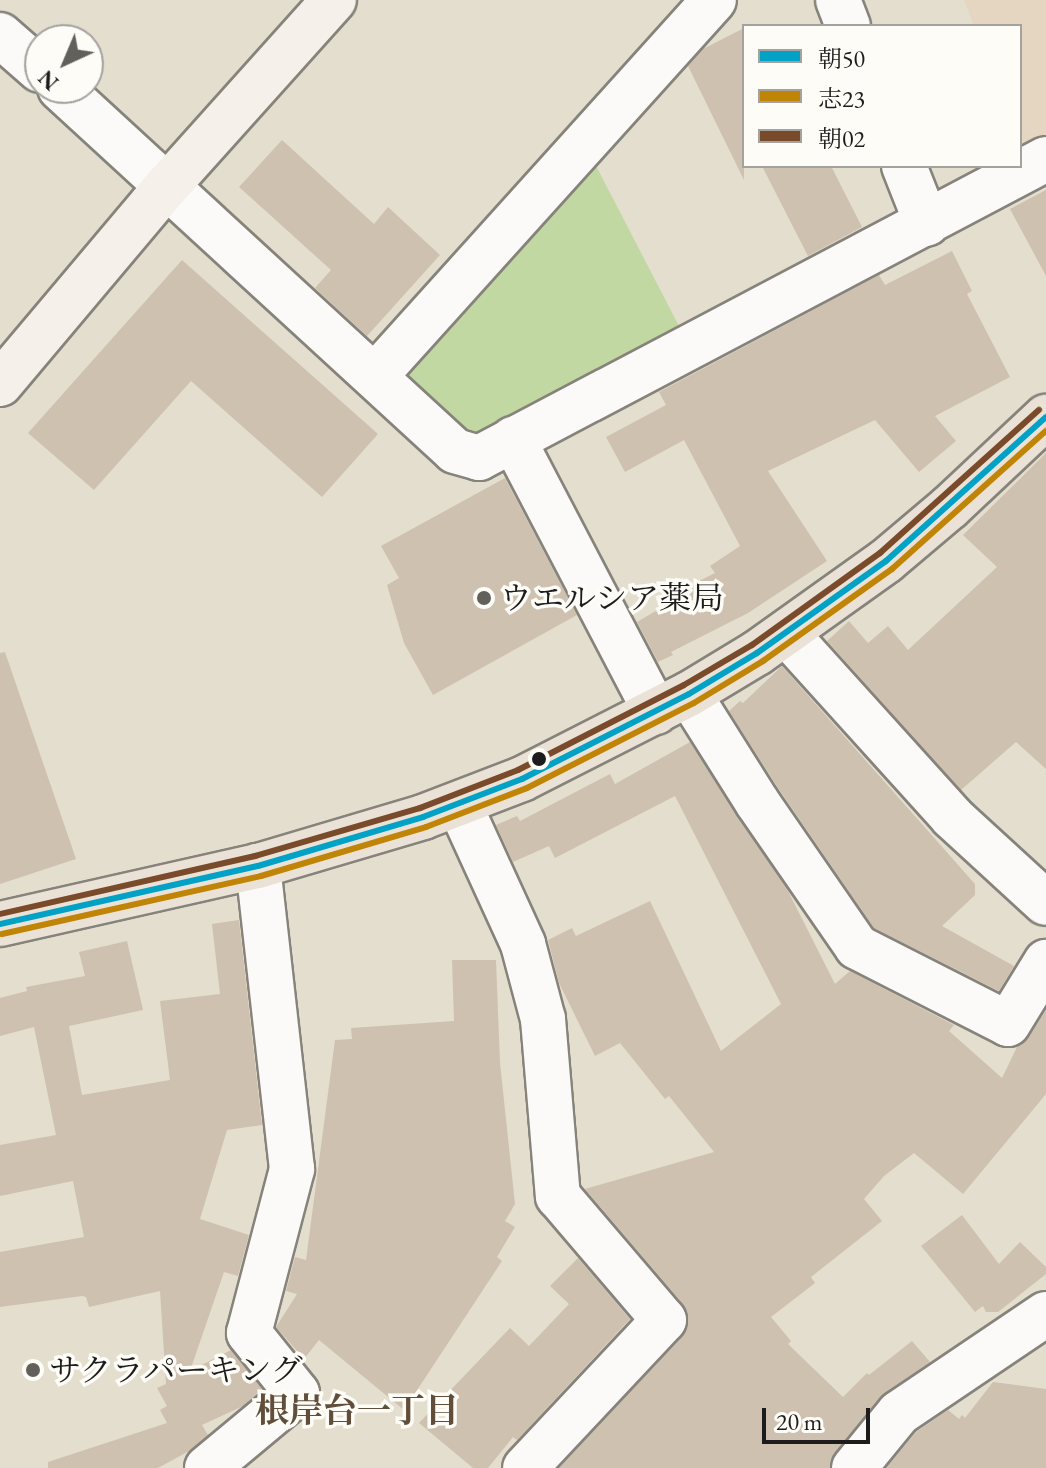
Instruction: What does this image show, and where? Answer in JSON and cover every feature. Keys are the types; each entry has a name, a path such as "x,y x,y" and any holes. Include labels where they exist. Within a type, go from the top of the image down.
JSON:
{"main road":[{"path":"0,924 258,866 459,804 522,779 672,703 786,633 886,561 950,507 1046,417"}],"street":[{"path":"0,384 167,186 334,0"},
{"path":"375,376 714,0"},
{"path":"838,0 847,24"},
{"path":"0,35 24,56"},
{"path":"77,104 455,451 479,458 1046,159"},
{"path":"905,168 927,224"},
{"path":"513,439 672,703 757,802 857,947 1008,1024 1046,962"},
{"path":"786,633 952,817 1046,903"},
{"path":"459,804 523,944 543,1019 558,1196 664,1320 525,1468"},
{"path":"207,1468 297,1393 249,1333 292,1169 258,866"},
{"path":"854,1468 899,1413 1046,1314"}],"shaded area":[{"path":"964,0 1046,0 1046,146 1028,156 1022,142 1022,24 973,24"}],"green space":[{"path":"592,158 681,330 481,436 461,433 408,383 406,366"}],"building":[{"path":"742,29 744,180 688,66 703,49"},
{"path":"282,140 374,224 388,207 440,255 367,336 315,288 331,270 239,187"},
{"path":"763,168 832,168 862,227 808,256"},
{"path":"1046,190 1046,276 1010,209"},
{"path":"952,251 972,291 967,294 1010,377 935,416 956,441 919,472 875,420 768,471 827,561 748,613 671,652 673,655 658,662 637,622 683,595 681,590 715,573 710,566 740,546 684,440 625,472 606,437 666,405 659,392 879,275 885,285"},
{"path":"182,260 378,434 322,497 191,381 94,490 28,433"},
{"path":"1046,453 1046,769 1016,742 961,790 827,641 849,621 868,643 888,626 908,650 997,567 963,535"},
{"name":"ウエルシア薬局","path":"505,478 577,615 433,695 404,643 387,585 399,578 381,546"},
{"path":"5,652 76,859 0,884 0,653"},
{"path":"782,666 975,884 975,895 942,926 1014,966 999,991 874,928 778,788 729,711 740,701 743,703"},
{"path":"690,742 788,891 835,984 850,971 954,1025 949,1031 1002,1078 1017,1047 1029,1037 1046,1010 1046,1094 963,1194 914,1153 884,1176 864,1199 882,1221 811,1277 815,1283 771,1317 791,1341 788,1344 843,1397 867,1373 869,1375 912,1341 930,1362 880,1397 835,1452 830,1468 559,1468 682,1337 688,1326 683,1304 585,1189 714,1152 669,1096 665,1099 620,1043 595,1056 559,983 548,940 572,928 576,936 650,901 721,1051 781,1004 675,796 555,858 549,846 513,862 496,825 517,816 520,821 610,774 615,784"},
{"path":"239,920 262,1125 227,1130 200,1219 249,1235 238,1276 224,1272 190,1371 231,1350 262,1389 243,1406 202,1425 208,1435 189,1451 158,1468 48,1468 48,1462 167,1423 160,1410 167,1406 157,1388 166,1384 160,1291 89,1307 86,1297 82,1296 0,1307 0,1252 84,1237 73,1181 0,1196 0,1145 56,1135 34,1027 0,1036 0,998 27,991 26,987 85,976 79,952 127,941 143,1010 69,1026 82,1095 170,1080 160,1001 220,994 212,924"},
{"path":"452,960 496,960 500,1063 515,1204 505,1221 515,1227 497,1257 502,1261 404,1410 319,1340 304,1359 276,1327 297,1294 286,1291 295,1257 306,1260 335,1040 352,1039 351,1028 454,1021"},
{"path":"962,1215 999,1264 1020,1242 1046,1267 1046,1274 998,1312 986,1312 983,1306 975,1312 921,1246"},
{"path":"578,1258 630,1319 517,1440 513,1437 488,1468 473,1468 419,1423 510,1328 529,1346 569,1304 550,1286"},
{"path":"993,1382 1046,1389 1046,1468 886,1468 916,1432 948,1410 959,1419 962,1415 965,1418"}],"transit line":[{"name":"朝02","path":"0,914 255,856 420,808 518,770 684,685 752,645 880,553 1039,410"},
{"name":"朝50","path":"0,924 258,866 423,817 522,779 689,694 757,653 886,561 1046,417"},
{"name":"志23","path":"2,934 261,876 426,827 527,788 694,703 763,661 892,569 1046,431"}],"place":[{"name":"ウエルシア薬局","path":"484,598"},
{"name":"サクラパーキング","path":"33,1370"}],"district":[{"name":"根岸台一丁目","path":"357,1411"}]}
